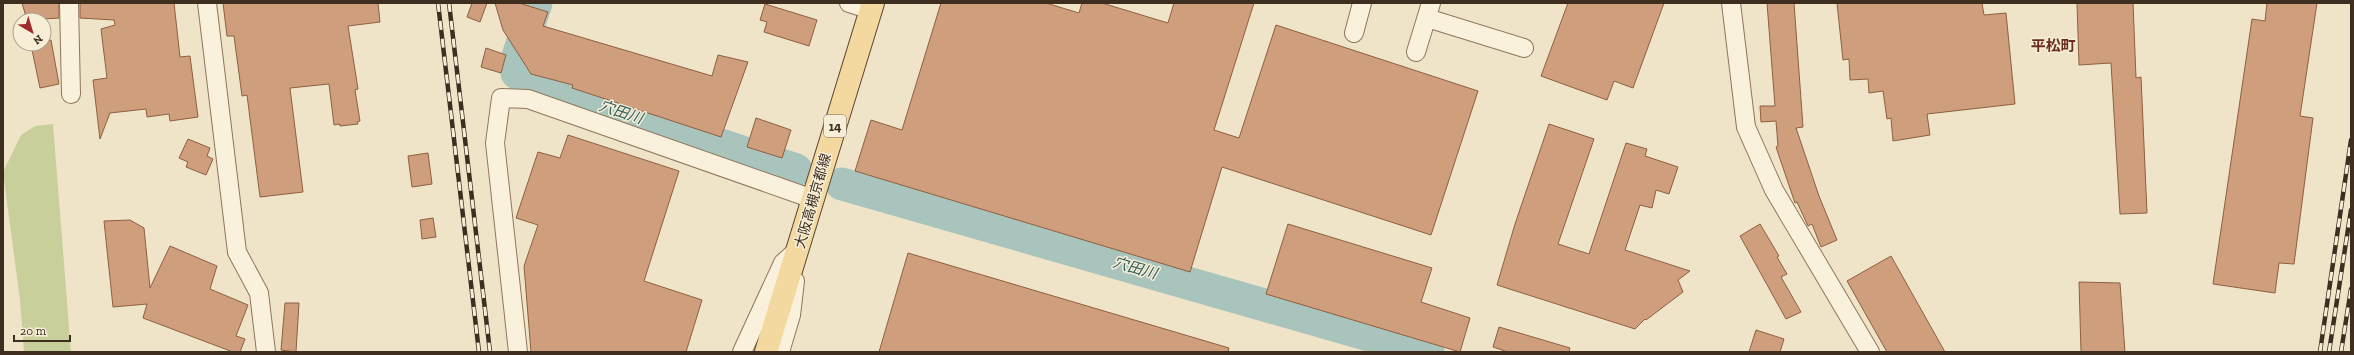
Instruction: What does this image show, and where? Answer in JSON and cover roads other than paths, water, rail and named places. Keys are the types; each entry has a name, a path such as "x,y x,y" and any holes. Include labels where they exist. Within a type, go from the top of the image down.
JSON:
{"main road":[{"name":"大阪高槻京都線","path":"766,352 872,6"}],"street":[{"path":"69,3 71,94"},
{"path":"207,3 237,252 259,293 266,352"},
{"path":"849,3 872,6"},
{"path":"1354,33 1362,3"},
{"path":"1731,3 1746,127 1774,190 1870,352"},
{"path":"1416,52 1429,11 1524,48"},
{"path":"518,352 495,143 501,98 528,99 813,199"},
{"path":"742,352 783,263 798,250"},
{"path":"780,352 791,315 798,250"}],"waterway":[{"name":"穴田川","path":"536,3 516,62 517,73 527,80 796,170"},
{"name":"穴田川","path":"842,184 1428,352"}],"railway":[{"path":"438,3 479,352"},
{"path":"449,3 490,352"},
{"path":"2320,352 2351,140"},
{"path":"2329,352 2351,210"},
{"path":"2341,352 2351,289"}],"district":[{"name":"平松町","path":"2053,46"}]}
